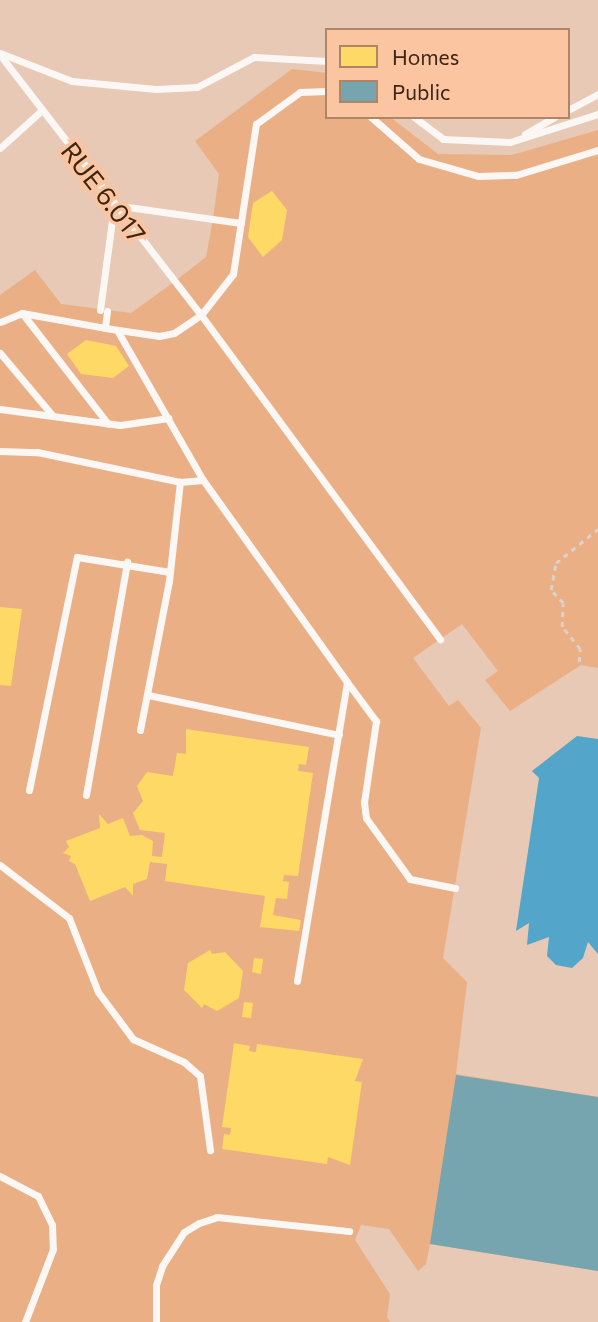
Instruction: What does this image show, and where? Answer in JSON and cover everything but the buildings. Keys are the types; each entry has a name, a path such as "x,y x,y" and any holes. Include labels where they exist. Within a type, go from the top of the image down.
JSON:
{"lane":[{"path":"0,54 72,81 156,89 197,87 254,57 325,61"},
{"name":"RUE 6.017","path":"0,54 34,102 201,315 440,639"},
{"path":"0,322 22,313 159,336 174,333 201,315 233,274 256,124 300,92 325,92"},
{"path":"570,109 598,93"},
{"path":"0,149 41,111"},
{"path":"417,119 443,139 510,142 598,114"},
{"path":"373,119 419,159 478,176 516,174 598,150"},
{"path":"510,142 551,119"},
{"path":"105,328 103,310 114,205 241,223"},
{"path":"22,313 108,424"},
{"path":"117,330 203,480 376,722 363,802 366,818 410,879 455,888"},
{"path":"0,353 52,415"},
{"path":"0,410 108,424 137,425 167,418"},
{"path":"0,451 37,452 180,482 203,480"},
{"path":"140,730 170,572 180,482"},
{"path":"29,790 74,561 81,555 170,572"},
{"path":"86,795 127,562"},
{"path":"297,981 347,682"},
{"path":"148,695 339,735"},
{"path":"0,865 69,918 98,992 133,1039 184,1062 200,1076 210,1150"},
{"path":"0,1176 38,1196 52,1225 53,1249 25,1322"},
{"path":"156,1322 156,1285 162,1266 184,1232 199,1223 217,1217 349,1231"}],"path":[{"path":"579,662 580,649 562,626 563,603 551,590 555,563 598,530"}],"shaded area":[{"path":"292,69 325,73 325,119 393,119 438,154 512,155 598,130 598,668 581,665 510,711 485,680 498,671 462,624 413,658 449,706 458,700 481,728 443,958 467,982 456,1074 598,1097 598,1271 430,1244 426,1264 418,1271 389,1229 361,1225 355,1240 390,1294 387,1317 390,1322 0,1322 0,295 35,270 61,304 131,313 206,257 219,174 195,141"}],"water":[{"path":"577,736 598,739 598,954 588,942 583,958 572,968 556,965 547,956 549,937 527,945 529,923 516,931 539,778 532,771"}]}
